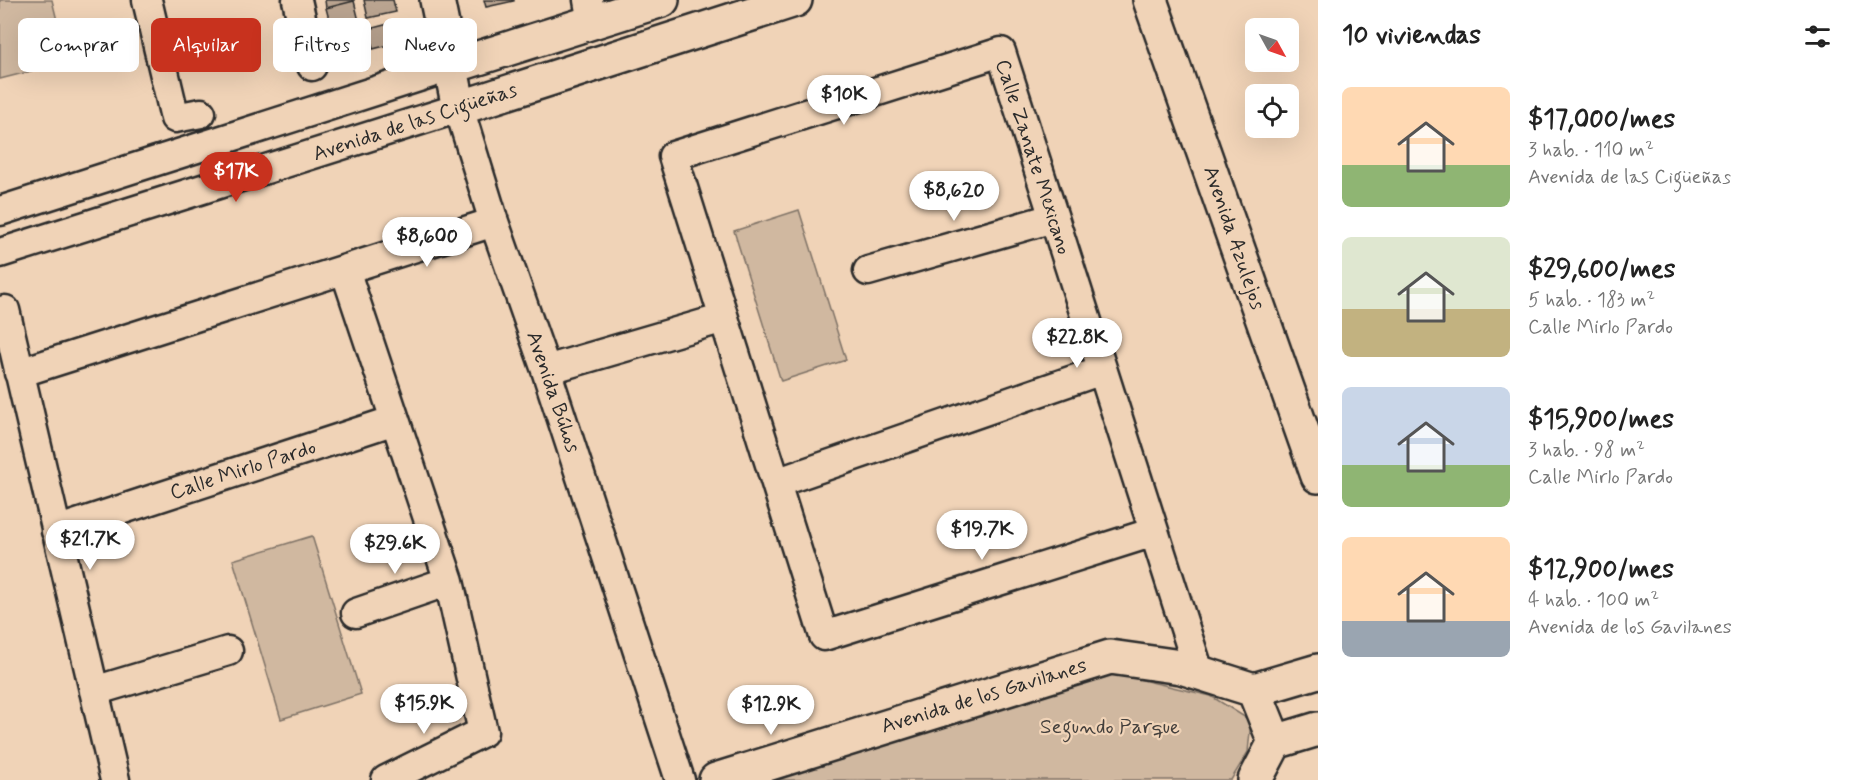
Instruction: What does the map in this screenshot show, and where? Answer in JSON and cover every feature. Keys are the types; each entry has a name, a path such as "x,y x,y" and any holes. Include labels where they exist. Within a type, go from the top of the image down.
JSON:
{"main road":[{"name":"Avenida Búhos","path":"437,0 440,18"},
{"name":"Avenida de las Cigüeñas","path":"477,56 590,12 662,0"},
{"name":"Avenida de las Cigüeñas","path":"459,108 795,0"},
{"name":"Avenida Azulejos","path":"1156,2 1318,476"},
{"name":"Avenida Búhos","path":"451,72 459,108"},
{"name":"Avenida de los Gavilanes","path":"716,780 1110,657 1181,667 1254,690"},
{"path":"1275,742 1254,690 1318,671"},
{"path":"1255,780 1275,742 1318,729"}],"street":[{"path":"147,0 175,118 201,113"},
{"path":"297,0 301,18"},
{"name":"Calle Zanate Mexicano","path":"1154,532 824,636 673,156 1000,52 1199,672"},
{"name":"Avenida de las Cigüeñas","path":"0,211 434,72"},
{"name":"Avenida de las Cigüeñas","path":"0,253 459,108"},
{"name":"Avenida Búhos","path":"459,108 494,222 546,370 680,780"},
{"path":"868,271 1053,218"},
{"path":"19,372 494,222"},
{"path":"345,270 449,581 483,732 386,780"},
{"path":"4,310 115,780"},
{"path":"546,370 724,318"},
{"path":"776,483 1102,370"},
{"name":"Calle Mirlo Pardo","path":"56,531 395,420"},
{"path":"356,613 449,581"},
{"path":"94,691 228,651"}],"green space":[{"path":"0,0 52,0 56,18 18,18 18,72 28,72 0,79"},
{"path":"799,210 846,360 781,381 734,231"},
{"path":"312,536 361,694 281,719 233,560"},
{"name":"Segundo Parque","path":"1108,672 1211,696 1251,721 1248,752 1231,780 771,780"}],"building":[{"path":"325,0 354,0 354,1 326,8"},
{"path":"364,0 393,0 396,12 368,18"},
{"path":"484,0 514,0 514,1 486,7"},
{"path":"354,1 358,18 329,18 326,8"},
{"path":"383,25 383,46 373,49 371,28"}]}
